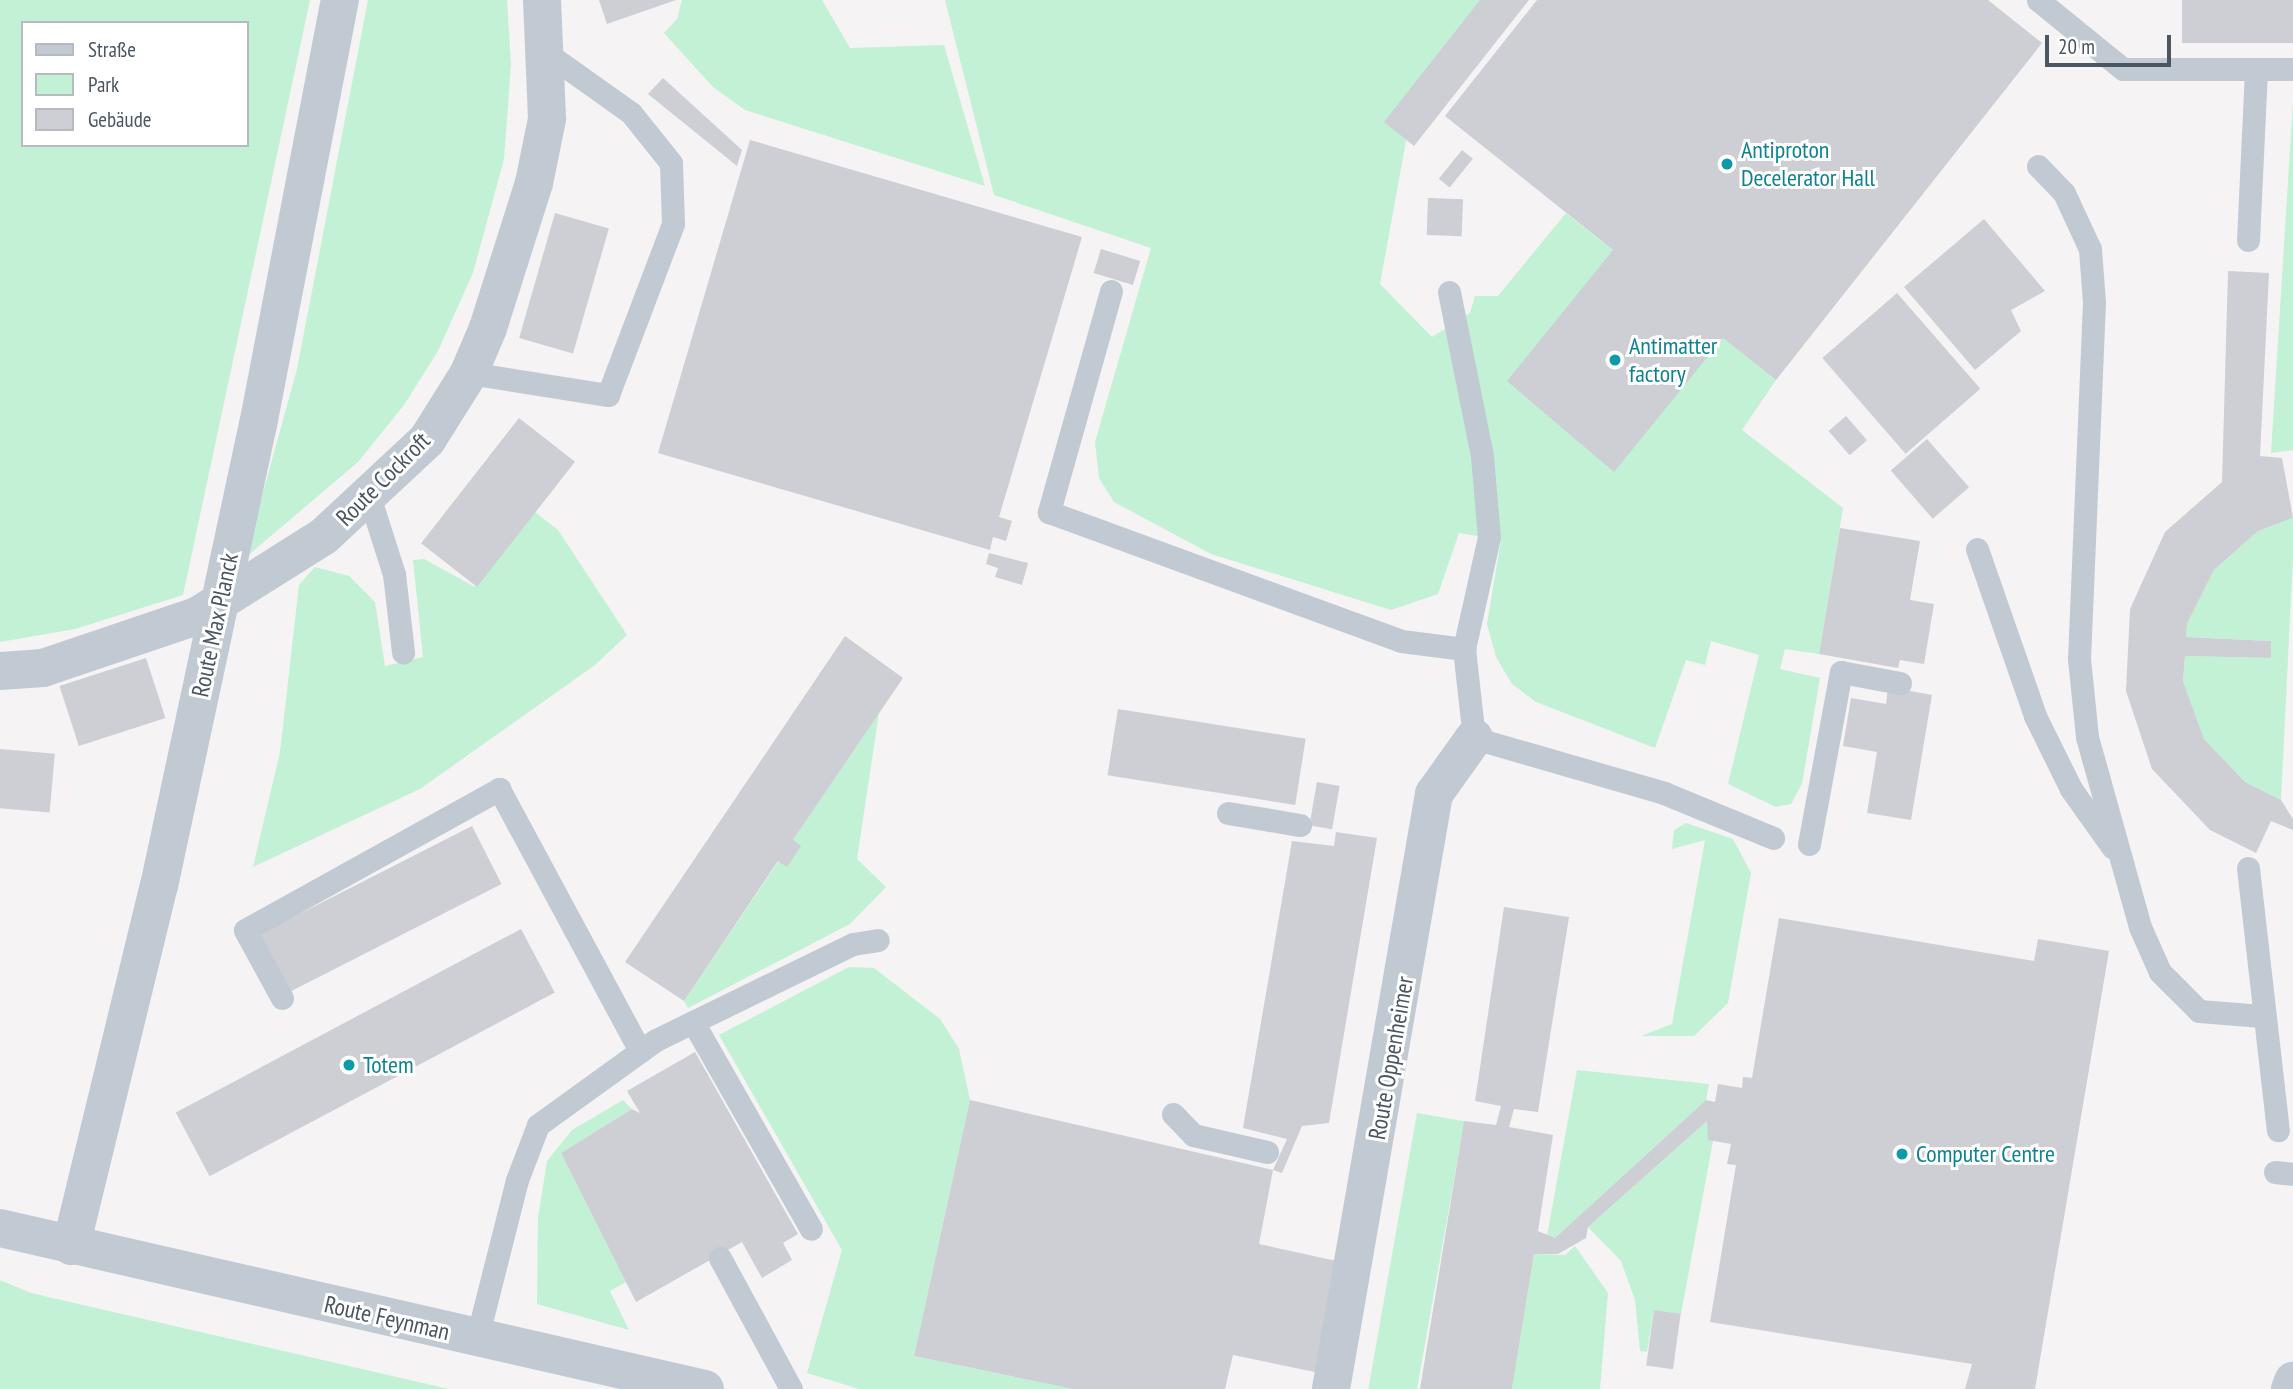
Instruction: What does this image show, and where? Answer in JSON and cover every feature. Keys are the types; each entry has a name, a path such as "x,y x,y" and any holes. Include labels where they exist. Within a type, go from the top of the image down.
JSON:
{"street":[{"name":"Route Max Planck","path":"71,1246 159,886 258,425 340,0"},
{"name":"Route Cockroft","path":"0,671 43,668 197,616 258,582 370,499 427,440 469,373 534,183 547,119 548,54 542,0"},
{"name":"Route Oppenheimer","path":"1332,1389 1434,794 1474,738"},
{"name":"Route Feynman","path":"0,1228 705,1389"},
{"path":"2290,1389 2293,1381"}],"lane":[{"path":"2038,0 2123,69 2256,72 2293,69"},
{"path":"469,373 608,395 673,225 671,163 631,113 548,54"},
{"path":"2248,240 2256,72"},
{"path":"2038,166 2064,193 2090,249 2094,302 2079,659 2087,737 2160,972 2199,1011 2262,1016"},
{"path":"1111,291 1049,512 1401,641 1464,649"},
{"path":"1449,292 1482,456 1489,537 1464,649 1474,738 1664,793 1773,838"},
{"path":"370,499 394,574 403,652"},
{"path":"1976,549 2035,716 2071,789 2125,865"},
{"path":"1809,844 1841,672 1900,683"},
{"path":"282,998 245,930 499,789 640,1051"},
{"path":"1228,813 1300,825"},
{"path":"2248,868 2262,1016 2278,1130"},
{"path":"477,1338 517,1180 538,1125 640,1051 693,1022 853,944 878,940"},
{"path":"693,1022 811,1229"},
{"path":"1173,1114 1193,1135 1266,1152"},
{"path":"720,1258 791,1389"}],"green space":[{"path":"0,0 310,0 183,595 75,629 0,642"},
{"path":"368,0 507,0 511,65 504,159 473,273 438,351 404,405 358,462 245,558 297,369"},
{"path":"682,0 822,0 850,48 944,45 985,186 745,110 713,87 664,33 677,19"},
{"path":"945,0 1502,0 1410,119 1380,284 1432,337 1470,313 1475,296 1498,296 1566,213 1776,380 1742,430 1843,508 1819,654 1785,649 1780,669 1820,678 1802,784 1791,804 1776,807 1728,784 1759,655 1711,641 1705,665 1686,660 1655,748 1536,702 1512,684 1496,657 1487,624 1501,540 1459,533 1438,594 1391,610 1211,554 1114,502 1099,478 1095,442 1151,248 994,195"},
{"path":"2293,101 2293,450 2271,453"},
{"path":"535,512 558,530 627,635 595,665 420,789 253,867 280,752 299,585 315,567 349,576 375,602 385,666 423,657 413,560 424,559 475,587"},
{"path":"2293,518 2281,800 2245,782 2204,739 2183,681 2185,656 2271,658 2271,641 2186,637 2187,624 2214,570 2258,531"},
{"path":"879,713 857,859 886,887 850,924 688,1008 684,1001"},
{"path":"1686,823 1733,839 1751,873 1728,1003 1694,1036 1641,1036 1672,1024 1705,840 1672,849 1674,830"},
{"path":"849,967 874,968 940,1019 959,1049 970,1100 914,1356 1073,1389 859,1389 807,1373 842,1250 719,1035"},
{"path":"1577,1070 1709,1084 1706,1100 1555,1238 1547,1236"},
{"path":"623,1100 632,1109 561,1153 626,1282 610,1291 629,1330 537,1304 538,1218 547,1161 572,1130"},
{"path":"1417,1113 1464,1121 1417,1389 1368,1389"},
{"path":"1707,1121 1713,1141 1681,1314 1654,1310 1647,1352 1640,1351 1635,1300 1621,1261 1588,1227"},
{"path":"1575,1246 1608,1293 1600,1389 1512,1389 1534,1254 1565,1255"},
{"path":"0,1280 31,1293 449,1389 0,1389"}],"building":[{"path":"599,0 676,0 607,24"},
{"path":"1480,0 1529,0 1414,146 1384,122"},
{"name":"Antiproton Decelerator Hall","path":"1537,0 1988,0 2042,43 1776,380 1723,338 1614,472 1507,381 1613,250 1445,116"},
{"path":"2182,0 2293,0 2293,43 2182,43"},
{"path":"663,78 742,150 737,166 648,94"},
{"path":"750,140 1082,237 999,517 1012,521 1006,541 993,537 990,550 658,453"},
{"path":"1462,150 1473,159 1450,188 1439,179"},
{"path":"1428,198 1463,199 1462,236 1427,235"},
{"path":"555,213 609,228 573,353 519,338"},
{"path":"1984,219 2045,291 2011,310 2021,331 1975,370 1904,287"},
{"path":"1101,249 1140,261 1133,285 1094,273"},
{"path":"2228,271 2269,273 2260,456 2282,458 2293,518 2258,531 2214,570 2187,624 2186,637 2271,641 2271,658 2185,656 2183,681 2204,739 2245,782 2281,800 2293,819 2293,830 2271,821 2256,853 2210,830 2152,769 2126,691 2130,609 2165,532 2222,482"},
{"path":"1897,293 1980,389 1906,454 1822,358"},
{"path":"1846,416 1867,440 1850,455 1829,431"},
{"path":"519,418 575,462 477,587 421,543"},
{"path":"1927,439 1969,487 1933,519 1891,470"},
{"path":"1840,528 1920,541 1910,600 1934,604 1924,664 1900,660 1898,668 1819,654"},
{"path":"989,553 1028,563 1022,585 995,577 998,568 986,564"},
{"path":"845,636 903,678 793,840 801,846 796,854 787,867 778,861 684,1001 625,962"},
{"path":"146,658 165,718 79,746 59,686"},
{"path":"1888,687 1932,695 1911,820 1867,813 1877,752 1843,746 1851,698 1886,704"},
{"path":"1118,709 1306,739 1295,805 1108,775"},
{"path":"0,749 55,754 50,813 0,808"},
{"path":"1317,782 1340,786 1332,829 1309,825"},
{"path":"472,826 502,884 289,992 260,934"},
{"path":"1336,832 1377,838 1329,1123 1302,1126 1282,1173 1273,1170 1287,1139 1243,1128 1292,841 1334,846"},
{"name":"Computer Centre","path":"1504,907 1569,917 1538,1112 1514,1109 1509,1127 1553,1135 1538,1231 1555,1238 1706,1100 1715,1102 1718,1084 1742,1088 1743,1077 1752,1078 1779,918 2034,961 2038,939 2109,951 2035,1389 1965,1389 1972,1364 1710,1322 1736,1165 1727,1164 1731,1144 1708,1140 1707,1121 1588,1227 1586,1238 1558,1254 1534,1254 1512,1389 1420,1389 1464,1121 1496,1125 1501,1106 1475,1101"},
{"name":"Totem","path":"521,929 555,993 210,1176 176,1113"},
{"path":"695,1052 798,1234 783,1243 792,1260 762,1278 742,1242 636,1302 561,1153 632,1109 640,1113 627,1091"},
{"path":"970,1100 1273,1170 1259,1244 1341,1262 1315,1372 1233,1355 1225,1389 1073,1389 914,1356"},
{"path":"1654,1310 1681,1314 1673,1369 1646,1365"}],"place":[{"name":"Antiproton Decelerator Hall","path":"1727,164"},
{"name":"Antimatter factory","path":"1615,360"},
{"name":"Totem","path":"349,1065"},
{"name":"Computer Centre","path":"1902,1154"}]}
